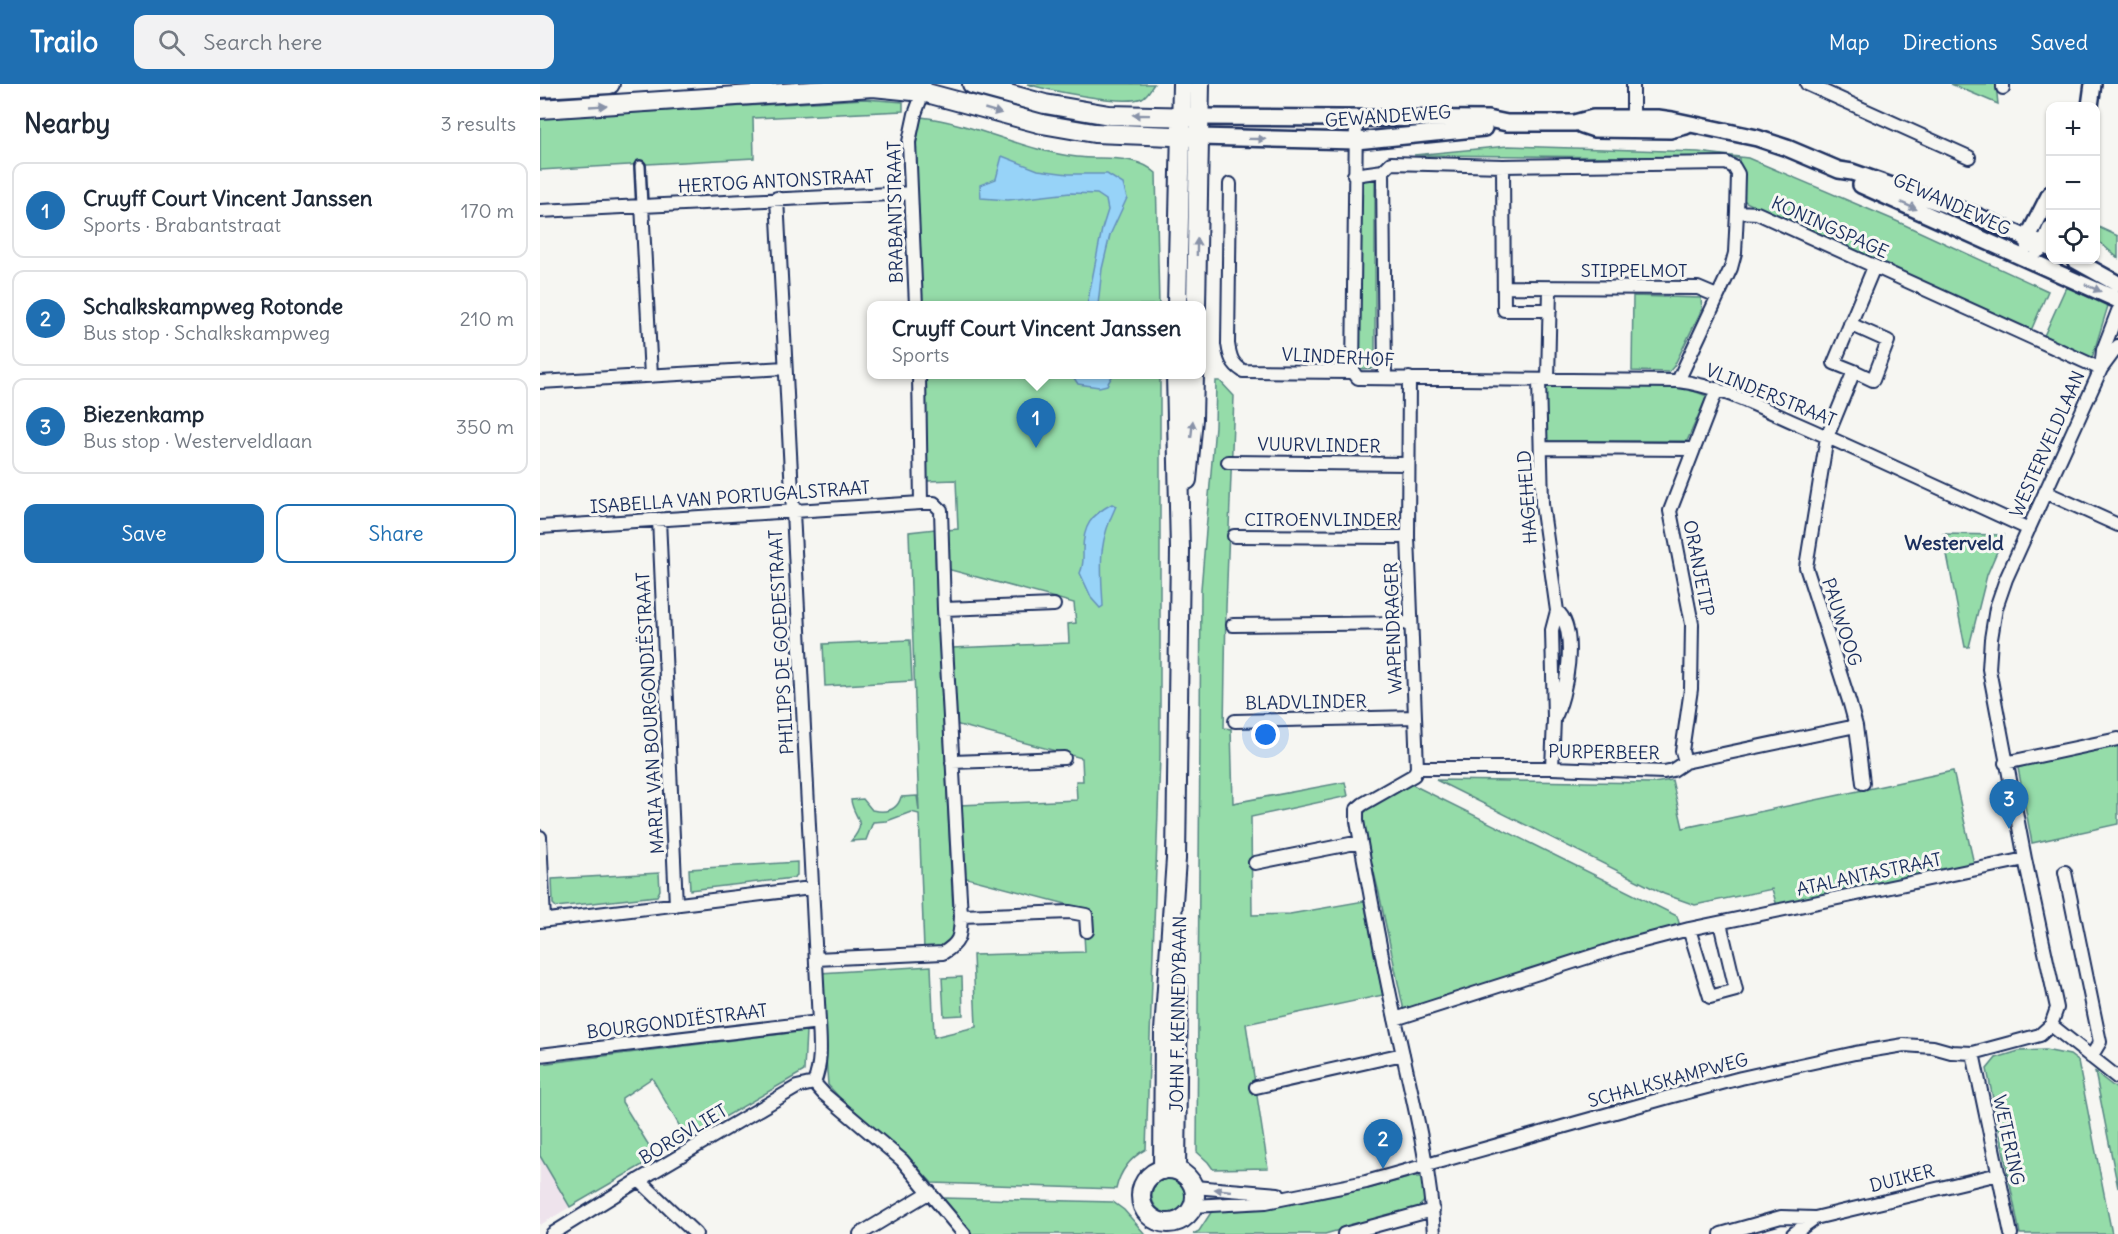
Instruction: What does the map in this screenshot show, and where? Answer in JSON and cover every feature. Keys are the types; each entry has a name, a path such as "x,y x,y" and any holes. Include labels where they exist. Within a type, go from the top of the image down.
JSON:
{"main road":[{"path":"540,88 609,84"},
{"path":"972,84 1045,104 1109,115 1190,116"},
{"path":"1182,84 1190,116 1196,301"},
{"path":"1190,116 1200,84"},
{"path":"540,109 702,92 846,87 925,88 1042,124 1094,133 1190,137"},
{"path":"1177,301 1190,137"},
{"name":"JOHN F. KENNEDYBAAN","path":"1169,1170 1164,1030 1176,859 1180,550 1176,379"},
{"name":"JOHN F. KENNEDYBAAN","path":"1180,550 1193,419 1194,379"},
{"path":"1169,1170 1190,1179 1194,1187 1193,1206 1184,1218 1168,1229 1150,1216 1144,1208 1141,1198 1142,1188 1154,1173 1169,1170"}],"street":[{"path":"1633,84 1633,123"},
{"path":"1807,84 1969,157"},
{"path":"2091,102 2093,84"},
{"name":"BRABANTSTRAAT","path":"916,301 909,142 915,114 925,88"},
{"name":"GEWANDEWEG","path":"1190,116 1488,119 1508,123 1574,123 1593,118 1633,123 1672,120 1757,138 1839,170 1852,172 1972,214 2046,246"},
{"path":"1353,372 1356,119"},
{"name":"GEWANDEWEG","path":"1190,137 1356,141 1508,123"},
{"path":"1354,176 1383,171 1391,163 1503,166 1726,163 1734,167 1737,174 1735,253 1731,268 1678,381"},
{"path":"640,166 651,376"},
{"path":"1503,166 1504,310 1550,310"},
{"name":"GEWANDEWEG","path":"1839,170 1851,180 2118,300"},
{"path":"1383,171 1385,378"},
{"name":"VLINDERHOF","path":"1230,184 1228,344 1230,358 1235,366 1243,371 1353,372 1358,378 1409,378"},
{"name":"HERTOG ANTONSTRAAT","path":"540,211 642,204 911,193"},
{"name":"PHILIPS DE GOEDESTRAAT","path":"777,198 819,1022 820,1059 819,1071 814,1083"},
{"path":"2030,259 2028,237 2046,202"},
{"name":"KONINGSPAGE","path":"1737,212 1757,213 2101,369"},
{"path":"2030,259 2046,247"},
{"path":"2082,264 2118,284"},
{"path":"1850,324 1888,341 1873,380 1834,363 1850,324 1874,267"},
{"name":"STIPPELMOT","path":"1504,287 1698,288 1717,296"},
{"path":"1544,380 1550,288"},
{"name":"WESTERVELDLAAN","path":"2101,369 2103,351 2118,311"},
{"name":"WESTERVELDLAAN","path":"2051,1025 2057,1008 2005,763 1989,669 1990,639 1996,608 2006,579 2101,369 2118,346"},
{"path":"540,382 785,368"},
{"name":"PAUWOOG","path":"1854,371 1827,437 1806,567 1856,726 1863,783"},
{"name":"VLINDERSTRAAT","path":"1409,378 1678,381 1717,389 2029,529"},
{"name":"WAPENDRAGER","path":"1409,378 1408,537 1417,768"},
{"path":"816,959 943,953 953,947 960,938 961,916 944,609 941,510 934,503 921,503 919,379"},
{"name":"HAGEHELD","path":"1544,380 1541,448 1542,504 1557,611 1552,630 1554,719 1552,768"},
{"name":"ORANJETIP","path":"1685,762 1682,751 1691,689 1692,624 1670,511 1717,389"},
{"path":"1541,448 1694,449"},
{"name":"VUURVLINDER","path":"1228,462 1408,464"},
{"path":"2045,492 2118,525"},
{"name":"ISABELLA VAN PORTUGALSTRAAT","path":"540,527 921,503"},
{"name":"MARIA VAN BOURGONDIËSTRAAT","path":"659,519 676,905"},
{"name":"CITROENVLINDER","path":"1234,537 1408,537"},
{"path":"944,609 1054,605"},
{"name":"HAGEHELD","path":"1554,719 1559,709 1570,649 1563,616 1557,611"},
{"path":"1233,625 1410,623"},
{"name":"BLADVLINDER","path":"1235,721 1414,717"},
{"name":"PURPERBEER","path":"1417,768 1552,768 1664,772 1673,770 1685,762 1856,726"},
{"path":"2005,763 2118,739"},
{"path":"952,762 1064,758"},
{"path":"1417,768 1414,774 1357,809 1360,842 1427,1166 1434,1234"},
{"path":"540,837 542,921 811,888"},
{"path":"1255,862 1360,842"},
{"name":"ATALANTASTRAAT","path":"1395,1019 1620,947 1689,929 2025,860"},
{"path":"2066,872 2100,1042 2091,1057"},
{"path":"961,916 1070,912 1086,915 1087,931"},
{"path":"1689,929 1710,997 1736,990 1720,923"},
{"name":"BOURGONDIËSTRAAT","path":"540,1056 819,1022"},
{"path":"2051,1025 2118,1078"},
{"name":"SCHALKSKAMPWEG","path":"1193,1206 1266,1202 1294,1195 1327,1191 1427,1166 1741,1078 1855,1053 1904,1045 1972,1053 2040,1035 2051,1025"},
{"name":"WETERING","path":"1972,1053 2011,1234"},
{"path":"1256,1087 1403,1054"},
{"path":"814,1083 902,1160 964,1234"},
{"name":"BORGVLIET","path":"696,1234 639,1180 797,1087 814,1083"},
{"name":"DUIKER","path":"1721,1234 1781,1217 1815,1218 1998,1174"},
{"path":"552,1234 639,1180"},
{"name":"SCHALKSKAMPWEG","path":"1194,1187 1294,1195"},
{"path":"860,1234 930,1192"},
{"path":"1344,1234 1433,1210"},
{"name":"DUIKER","path":"1792,1234 1815,1218"}],"shaded area":[{"path":"540,1156 570,1207 540,1225"}],"green space":[{"path":"1027,84 1154,84 1142,98 1119,100 1068,93"},
{"path":"1951,84 1996,84 1998,104"},
{"path":"865,99 903,102 903,111 753,118 754,158 540,170 540,118"},
{"path":"921,117 961,125 1057,154 1129,160 1148,167 1156,173 1159,301 921,301 916,145"},
{"path":"1508,146 1698,152 1748,158 1894,220 2048,291 2030,333 1746,202 1740,196 1739,158 1414,155"},
{"path":"1375,177 1375,368 1359,369 1358,183"},
{"path":"2100,228 2118,236 2118,258 2100,242"},
{"path":"2066,287 2108,306 2092,358 2088,359 2043,338"},
{"path":"1633,296 1701,298 1702,309 1669,372 1632,371"},
{"path":"924,379 1160,379 1160,756 1146,1149 1126,1166 1116,1189 932,1183 908,1157 828,1085 820,973 931,966 934,1037 976,1027 973,955 1085,952 1084,934 1089,910 963,877 959,805 1077,800 1076,781 1083,781 1082,758 955,724 952,648 1069,643 1068,624 1076,623 1074,603 947,569 946,530 958,529 956,480 927,481 924,445"},
{"path":"1216,381 1220,381 1234,396 1224,728 1231,729 1233,803 1345,782 1348,796 1251,817 1252,915 1290,914 1364,901 1383,995 1246,1024 1268,1168 1213,1169 1197,1152 1201,589 1215,426"},
{"path":"1677,385 1707,396 1687,441 1546,441 1543,386"},
{"path":"935,529 954,930 953,940 944,948 924,950 919,814 911,812 887,821 873,822 866,840 851,841 859,829 859,824 851,800 863,799 872,810 881,811 893,808 901,797 917,796 919,811 909,532"},
{"path":"1943,534 2004,535 1987,575 1969,647 1965,647"},
{"path":"910,640 912,681 825,686 823,644"},
{"path":"2118,745 2118,824 2032,843 2018,768 2035,762"},
{"path":"1953,771 1974,864 1777,906 1772,889 1695,905 1664,894 1436,780 1653,783 1672,780 1683,828"},
{"path":"1409,783 1677,916 1680,926 1404,1011 1362,824 1363,810"},
{"path":"797,862 797,875 793,878 690,890 689,869"},
{"path":"659,873 660,890 657,896 556,907 553,904 552,879"},
{"path":"962,977 963,1015 944,1016 942,978"},
{"path":"806,1031 804,1071 687,1139 652,1078 622,1098 622,1102 656,1157 570,1207 540,1156 540,1064"},
{"path":"2045,1050 2070,1055 2078,1061 2112,1234 2020,1234 1987,1069 1996,1058 2019,1051"},
{"path":"2095,1072 2118,1090 2118,1188"},
{"path":"1420,1177 1423,1182 1426,1199 1418,1208 1325,1234 1193,1234 1199,1231 1212,1211 1319,1199"},
{"path":"1169,1179 1181,1184 1186,1196 1181,1208 1169,1213 1157,1208 1152,1196 1157,1184"},
{"path":"943,1198 1113,1202 1124,1210 1145,1234 969,1234"}],"water":[{"path":"1002,156 1038,170 1068,174 1107,174 1123,184 1127,198 1110,235 1102,269 1098,301 1088,301 1108,210 1106,200 1097,194 1070,193 1008,200 981,198 980,185 996,179"},
{"path":"1075,379 1111,379 1107,385 1099,387 1078,384"},
{"path":"1112,504 1116,506 1103,544 1103,606 1100,608 1092,599 1080,573 1083,562 1083,542 1090,522 1099,512"}],"place":[{"name":"Cruyff Court Vincent Janssen","path":"1036,448"},
{"name":"Biezenkamp","path":"2009,829"},
{"name":"Schalkskampweg Rotonde","path":"1383,1169"}],"district":[{"name":"Westerveld","path":"1954,542"}]}
